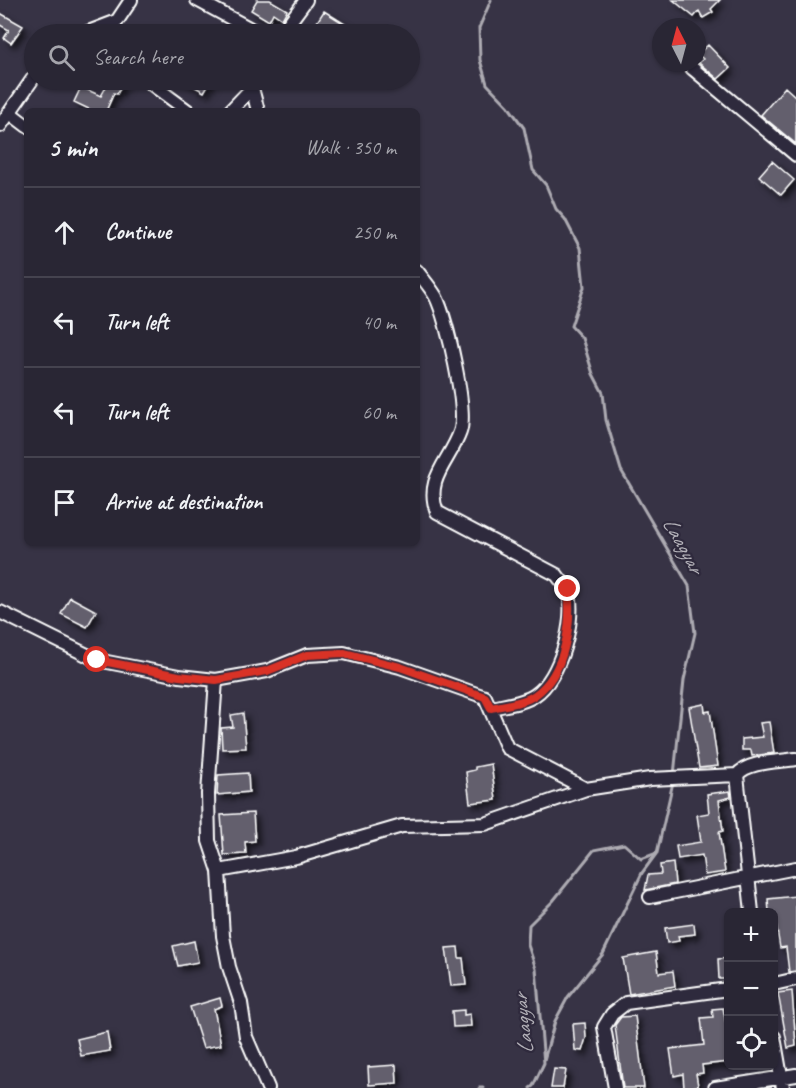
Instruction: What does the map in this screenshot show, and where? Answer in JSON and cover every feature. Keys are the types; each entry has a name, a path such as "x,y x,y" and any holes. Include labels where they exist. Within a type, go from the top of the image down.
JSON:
{"street":[{"path":"109,24 117,21 131,0"},
{"path":"197,0 241,24"},
{"path":"288,24 306,0"},
{"path":"697,72 796,155"},
{"path":"0,126 25,90"},
{"path":"160,90 184,108"},
{"path":"233,108 249,90"},
{"path":"255,90 258,108"},
{"path":"10,113 24,124"},
{"path":"420,275 436,297 463,408 460,431 438,475 431,497 437,512 557,575 568,589 568,620 561,660 551,680 534,696 491,708"},
{"path":"0,612 97,660 179,676 216,680 267,671 307,655 344,653 400,667 485,697 507,747 586,789"},
{"path":"216,680 208,794 209,841 219,871 227,961 241,1003 246,1037 268,1088"},
{"path":"219,871 296,857 402,826 485,824 586,789 650,779 737,774 749,767 796,759"},
{"path":"737,774 752,908"},
{"path":"650,897 796,868"},
{"path":"778,983 796,979"},
{"path":"615,1088 604,1027 612,1014 626,1003 724,990"},
{"path":"778,1060 782,1082"},
{"path":"715,1088 782,1082 796,1075"}],"building":[{"path":"257,0 270,0 287,10 282,19 273,13 269,21 251,10"},
{"path":"673,0 720,0 711,9 713,12 703,18 699,11 694,17"},
{"path":"324,11 345,24 320,24 317,22"},
{"path":"0,13 23,26 11,43 4,38 9,30 0,25"},
{"path":"708,45 730,68 718,79 706,69 706,47"},
{"path":"785,87 796,97 796,144 761,115"},
{"path":"80,90 88,90 101,96 104,90 119,90 117,94 114,93 107,108 87,108 74,102"},
{"path":"772,161 794,180 781,195 759,176"},
{"path":"70,597 96,611 87,627 61,614"},
{"path":"704,704 705,712 710,711 718,766 699,768 689,707"},
{"path":"243,713 246,748 222,749 221,728 233,727 231,715"},
{"path":"769,722 774,753 752,756 751,750 742,750 742,739 763,737 760,723"},
{"path":"491,764 496,800 470,803 466,772 475,770 475,767"},
{"path":"248,773 249,792 217,795 218,775"},
{"path":"730,791 731,797 719,800 723,831 719,832 725,872 705,875 702,855 678,859 676,846 701,842 697,815 709,813 707,794"},
{"path":"253,813 255,841 245,842 246,854 224,855 221,815"},
{"path":"673,863 675,884 645,890 648,875 661,874 660,865"},
{"path":"796,896 796,971 789,972 786,947 780,948 778,908 769,908 768,899"},
{"path":"694,924 695,934 678,936 679,941 667,943 665,928"},
{"path":"194,941 198,962 178,966 173,946"},
{"path":"458,947 459,958 463,958 466,985 451,986 446,948"},
{"path":"656,952 659,973 673,971 675,986 629,994 623,958"},
{"path":"724,958 724,979 719,979 718,959"},
{"path":"792,991 796,1046 788,1048 778,993"},
{"path":"220,998 222,1006 214,1009 221,1045 203,1048 190,1007"},
{"path":"723,1008 724,1063 702,1065 703,1073 696,1074 698,1086 684,1088 683,1074 674,1076 670,1049 704,1045 701,1018 713,1017 712,1009"},
{"path":"464,1010 464,1015 470,1014 471,1026 453,1027 452,1011"},
{"path":"635,1016 644,1088 623,1088 615,1025 621,1017"},
{"path":"585,1023 586,1038 582,1051 575,1050 573,1024"},
{"path":"107,1032 110,1051 81,1056 77,1039"},
{"path":"396,1065 397,1083 369,1085 368,1067"},
{"path":"554,1069 566,1070 563,1088 551,1088"}],"waterway":[{"name":"Laagyar","path":"491,0 479,28 480,60 487,84 508,106 524,128 533,170 546,185 556,209 565,219 580,248 584,287 571,326 582,338 593,374 603,393 606,420 621,470 689,586 695,633 684,680 674,775"},
{"name":"Laagyar","path":"530,1088 544,1063 536,969 528,945 529,925 553,901 594,850 624,844 641,859 657,853 673,782"},
{"path":"544,1060 555,1021 568,997 603,954 642,873 656,854"}],"route":[{"path":"97,660 179,676 216,680 267,671 307,655 344,653 400,667 485,697 491,708 534,696 551,680 561,660 570,609 568,589"}]}
